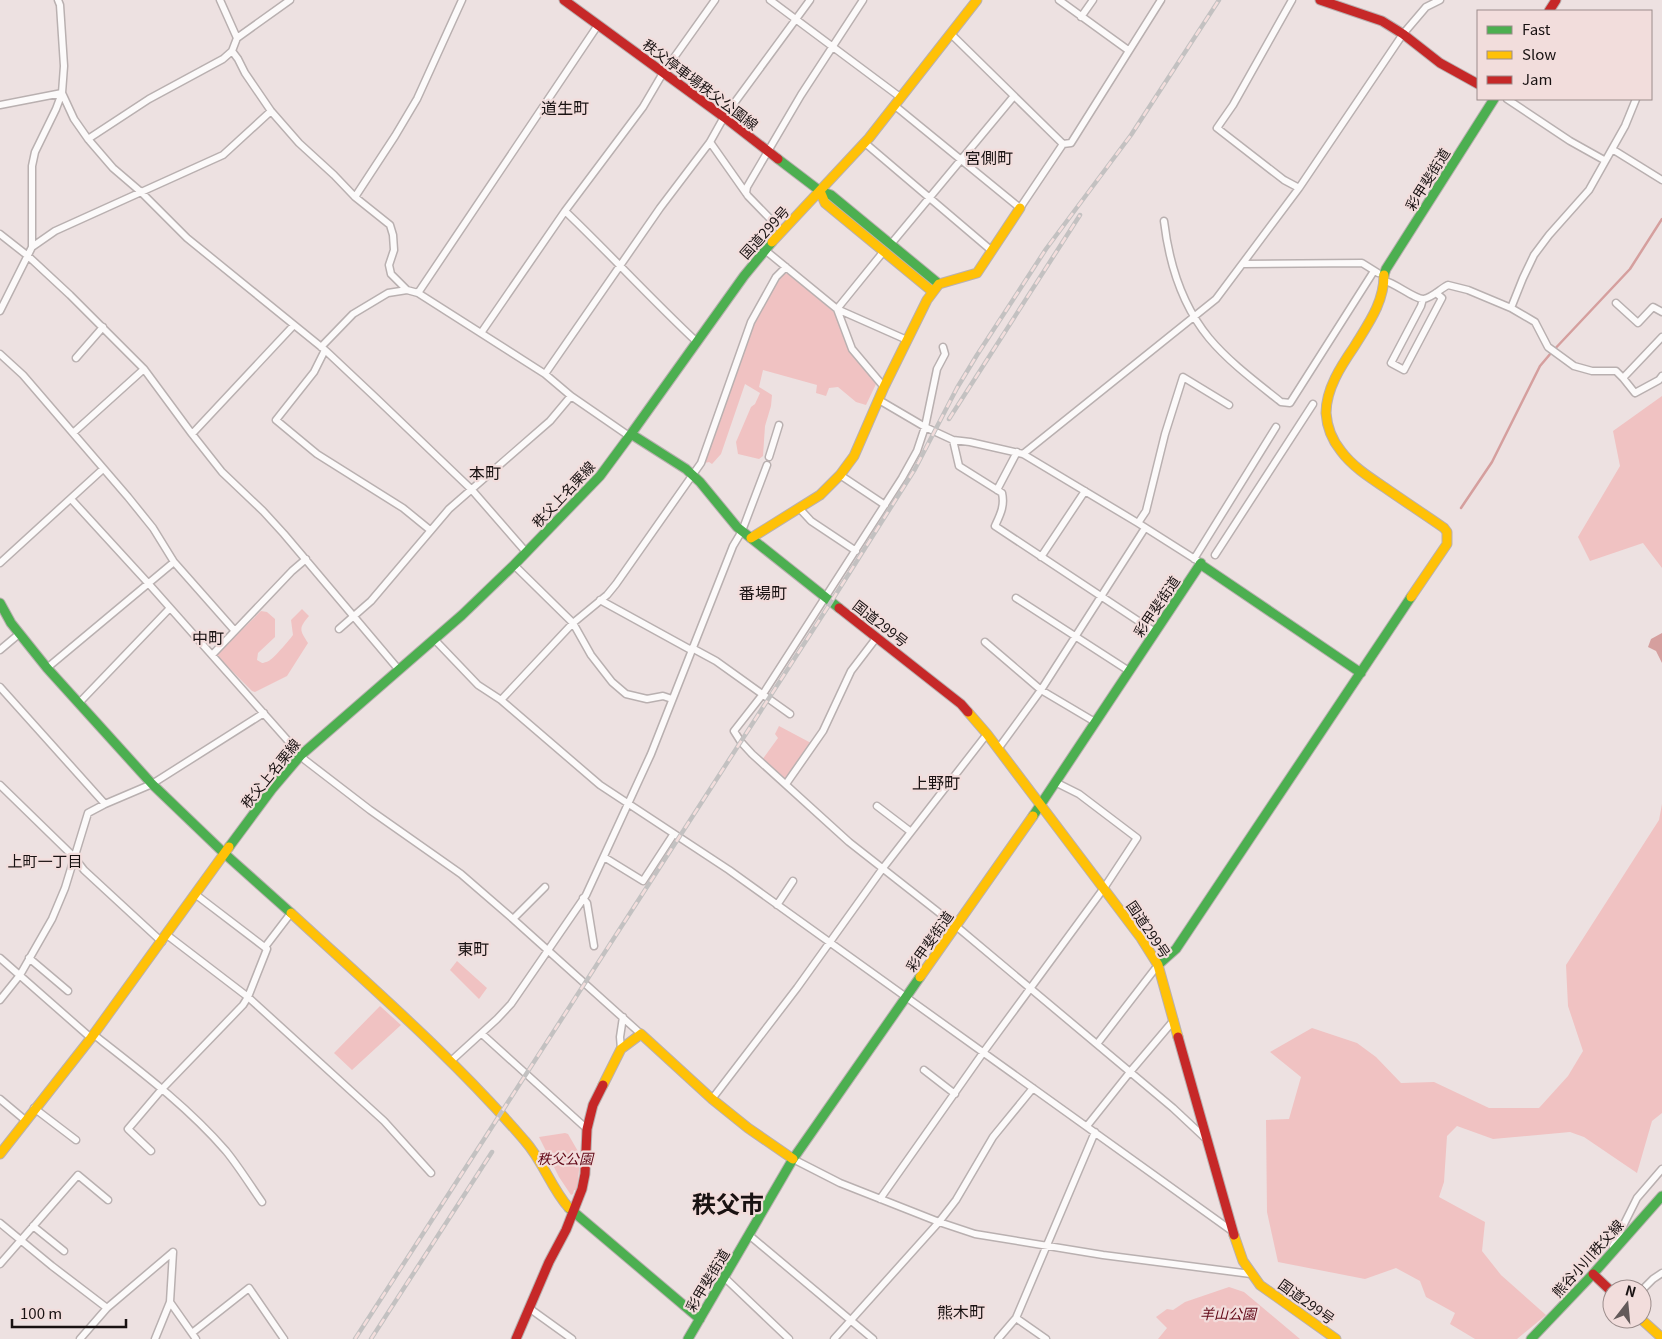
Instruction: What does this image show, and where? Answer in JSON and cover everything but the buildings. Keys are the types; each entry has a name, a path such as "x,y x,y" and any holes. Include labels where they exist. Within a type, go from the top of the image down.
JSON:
{"main road":[{"name":"秩父停車場秩父公園線","path":"564,0 724,117 820,191 831,195 891,244 936,288"},
{"name":"国道299号","path":"977,0 865,143 782,231 744,276 630,435 678,463 692,474 742,531 961,704 973,716 1104,888 1141,938 1158,965 1243,1261 1260,1285 1336,1339"},
{"path":"1320,0 1382,21 1403,34 1440,63 1477,83"},
{"name":"彩甲斐街道","path":"1361,673 1447,544 1448,539 1444,528 1346,459 1332,438 1328,428 1326,406 1332,384 1380,306 1386,269 1493,100"},
{"name":"秩父停車場秩父公園線","path":"820,191 825,203 884,251 936,288"},
{"path":"751,538 820,495 840,475 854,456 884,387 936,288 977,273 1020,208"},
{"name":"秩父上名栗線","path":"0,1154 92,1036 272,789 300,755 434,639 514,565 600,476 630,435"},
{"path":"1158,965 1176,949 1361,673 1198,562"},
{"name":"彩甲斐街道","path":"688,1339 793,1159 1041,804 1155,632 1198,562"},
{"path":"1,608 19,634 47,668 152,784 225,854 450,1061 526,1142 559,1197 573,1213 700,1319"},
{"path":"516,1339 573,1213 584,1182 587,1129 593,1105 621,1049 641,1034 712,1099 748,1128 793,1159"},
{"name":"熊谷小川秩父線","path":"1532,1339 1662,1196"},
{"path":"1593,1274 1602,1283"},
{"path":"1652,1329 1662,1338"}],"street":[{"path":"0,311 32,247 32,166 35,152 56,110 62,93 64,66 60,5 58,0"},
{"path":"220,0 237,38"},
{"path":"88,139 149,99 223,59 232,51 237,38 290,0"},
{"path":"355,197 396,136 417,100 462,0"},
{"path":"481,333 565,211 643,107 663,73 715,0"},
{"path":"770,0 832,47 897,101 961,160 1020,208 1063,144 1071,143 1161,0"},
{"path":"545,374 620,264 710,142 724,117 810,0"},
{"path":"746,193 747,187 801,95 863,0"},
{"path":"1059,0 1128,50"},
{"path":"1081,17 1093,0"},
{"path":"1292,0 1233,105 1217,128 1284,180 1299,188"},
{"path":"997,490 1020,453 1216,299 1299,188 1403,34 1426,8 1440,0"},
{"path":"418,293 598,25"},
{"path":"951,34 1063,144"},
{"path":"232,51 245,74 271,111 299,143 355,197 390,225 394,250 389,265 390,274 407,290"},
{"path":"0,105 62,93"},
{"path":"62,93 74,119 88,139 113,168 141,192 187,238 323,349 420,439 472,490 526,552"},
{"path":"891,244 1014,96"},
{"path":"1508,100 1570,141 1604,160"},
{"path":"1511,308 1534,255 1589,190 1604,160 1625,126 1636,100"},
{"path":"32,247 55,232 223,155 271,111"},
{"path":"710,142 746,193 782,231"},
{"path":"865,143 992,251"},
{"path":"1612,149 1662,180"},
{"path":"565,211 697,342"},
{"path":"1164,220 1169,256 1184,300 1194,317 1209,338 1227,356 1281,402 1290,403 1374,271"},
{"path":"0,234 28,256 103,327 144,370 222,472 263,511 306,559 399,670"},
{"path":"765,250 837,309 907,340"},
{"path":"837,309 884,251"},
{"path":"1243,264 1362,262 1385,278 1423,299 1446,286 1452,285 1511,308 1535,322 1548,348 1574,366 1592,371 1616,372 1635,393 1659,380 1662,376"},
{"path":"500,700 573,623 607,595 701,463 750,322 776,277 786,267"},
{"path":"430,530 403,508 316,454 276,420 314,372 323,349 353,314 388,293 407,290 418,293 545,374 570,396 630,435"},
{"path":"1423,299 1391,363 1404,370 1442,298 1436,293"},
{"path":"1616,303 1638,323 1653,307 1662,312"},
{"path":"837,309 852,349 884,387"},
{"path":"192,434 294,326"},
{"path":"76,358 103,327"},
{"path":"1623,378 1662,336"},
{"path":"943,347 945,354 937,369 925,427 916,451 902,478 763,694 734,731 752,754 849,842 956,926 1173,1108 1209,1141"},
{"path":"0,354 22,375 128,497 151,526 174,562 235,631"},
{"path":"73,433 144,370"},
{"path":"1138,523 1146,510 1165,434 1182,377 1230,405"},
{"path":"339,629 371,601 449,509 550,421 570,396"},
{"path":"879,400 925,427 953,440 1020,453 1138,523 1198,562 1276,427"},
{"path":"1215,555 1313,404"},
{"path":"450,1061 482,1034 511,1004 583,898 651,754 732,546 742,531 768,462 779,425"},
{"path":"953,440 959,466 1002,493 1004,500 1003,509 995,526 1102,595 1155,632"},
{"path":"0,563 103,469"},
{"path":"840,475 885,504"},
{"path":"1041,557 1085,491"},
{"path":"71,499 300,755 342,790 461,874 548,949 641,1034"},
{"path":"799,508 811,521 856,551"},
{"path":"998,749 1041,690 1144,528"},
{"path":"212,655 306,559"},
{"path":"47,668 174,562"},
{"path":"514,565 573,623 591,655 612,682 626,694 647,699 663,696 672,699"},
{"path":"1016,598 1129,671"},
{"path":"600,600 716,661 790,714"},
{"path":"80,703 170,608"},
{"path":"0,650 19,634"},
{"path":"786,784 823,731 851,671 877,637"},
{"path":"434,639 478,685 500,700 572,761 628,804 728,870 1233,1231"},
{"path":"985,642 1041,690 1095,722"},
{"path":"0,687 105,804"},
{"path":"0,1000 20,975 52,919 65,888 88,813 152,784 264,713"},
{"path":"712,1099 883,868 987,734"},
{"path":"880,1199 1030,988 1104,888 1137,838 1079,794 1055,782"},
{"path":"0,785 74,857 84,870 164,939 248,998 384,1121 432,1173"},
{"path":"877,806 911,832"},
{"path":"604,857 643,881 673,834"},
{"path":"777,905 793,881"},
{"path":"513,919 545,887"},
{"path":"152,1151 128,1129 162,1089 243,1005 248,998 267,949 195,894"},
{"path":"583,898 587,903 594,946"},
{"path":"265,947 291,913"},
{"path":"0,958 92,1036 162,1089 226,1152 262,1202"},
{"path":"29,958 68,991"},
{"path":"1097,1044 1158,965"},
{"path":"621,1049 620,1037 623,1017"},
{"path":"1087,1126 1174,1020"},
{"path":"482,1034 587,1129"},
{"path":"924,1070 955,1094"},
{"path":"834,1339 939,1222 956,1200 993,1137 1033,1088"},
{"path":"0,1099 25,1120"},
{"path":"34,1108 76,1140"},
{"path":"998,1339 1016,1318 1095,1132"},
{"path":"793,1159 837,1182 975,1234 1103,1255 1251,1274"},
{"path":"1613,1251 1613,1246 1622,1226 1637,1198 1662,1169"},
{"path":"0,1264 78,1175 108,1200"},
{"path":"0,1223 107,1308"},
{"path":"33,1226 64,1251"},
{"path":"749,1235 873,1339"},
{"path":"80,1339 107,1308 173,1252 170,1302 155,1339"},
{"path":"725,1278 789,1339"},
{"path":"170,1302 194,1336 249,1288 284,1339"},
{"path":"529,1308 572,1339"},
{"path":"1016,1318 1046,1339"}],"green space":[{"path":"789,273 837,315 850,350 876,384 866,405 856,402 838,387 829,388 826,396 816,393 817,385 763,370 759,387 772,395 765,426 763,456 759,459 738,454 736,442 751,407 755,404 760,393 745,384 721,454 712,464 709,462 705,463 753,325 772,289 784,274"},
{"path":"1662,396 1662,568 1643,543 1590,561 1578,537 1620,466 1613,431"},
{"path":"302,609 309,616 301,630 308,643 287,676 255,692 216,655 261,611 267,612 275,619 275,637 258,653 257,660 262,663 269,661 293,635 291,620"},
{"path":"779,726 811,743 786,780 762,760 778,738 775,734"},
{"path":"1662,804 1662,1113 1652,1121 1637,1173 1584,1137 1570,1132 1493,1139 1457,1126 1447,1136 1444,1182 1439,1197 1485,1222 1482,1251 1501,1275 1546,1315 1517,1339 1475,1339 1450,1324 1455,1313 1426,1297 1420,1281 1396,1268 1365,1279 1278,1262 1267,1212 1266,1120 1289,1119 1301,1077 1270,1052 1312,1028 1357,1043 1376,1057 1401,1083 1434,1082 1489,1108 1539,1108 1568,1076 1583,1051 1568,1006 1566,965 1659,820"},
{"path":"457,961 487,988 479,999 450,970"},
{"path":"380,1006 401,1025 352,1070 334,1053"},
{"name":"秩父公園","path":"568,1134 579,1153 580,1160 577,1190 574,1190 571,1195 559,1177 539,1137"},
{"name":"羊山公園","path":"1229,1287 1244,1292 1300,1339 1158,1339 1167,1328 1156,1317 1167,1309 1173,1310 1185,1302"}],"shaded area":[{"path":"1662,633 1662,663 1656,651 1648,647 1651,639"}],"waterway":[{"path":"1461,508 1492,462 1540,366 1630,269 1662,219"}],"railway":[{"path":"355,1339 831,602 915,469 957,388 977,355 1046,249 1131,135 1219,0"},
{"path":"949,419 1080,215"},
{"path":"371,1339 492,1152"}],"traffic: fast":[{"path":"1384,275 1493,100"},
{"path":"778,159 820,191 831,195 939,284"},
{"path":"772,242 744,276 631,434 686,469 700,482 737,527 839,608"},
{"path":"229,847 272,789 301,755 462,615 514,565 600,476 631,434"},
{"path":"1033,816 1201,563"},
{"path":"1200,564 1361,673"},
{"path":"1158,965 1176,949 1411,597"},
{"path":"0,603 11,623 47,668 152,784 225,854 291,913"},
{"path":"688,1339 793,1159 920,977"},
{"path":"1531,1339 1593,1274 1662,1196"},
{"path":"569,1208 700,1319"}],"traffic: slow":[{"path":"772,242 869,138 977,0"},
{"path":"820,191 825,203 933,292"},
{"path":"751,538 820,495 840,475 854,456 884,387 927,300 939,284 977,273 1020,208"},
{"path":"1384,275 1378,304 1370,321 1335,378 1331,387 1326,413 1333,438 1350,462 1447,532 1447,544 1411,597"},
{"path":"968,712 987,734 1141,938 1158,965 1178,1037"},
{"path":"920,977 1033,816"},
{"path":"0,1154 91,1038 229,847"},
{"path":"291,913 441,1052 498,1110 537,1157 557,1192 569,1208"},
{"path":"603,1085 621,1049 641,1034 712,1099 748,1128 793,1159"},
{"path":"1234,1235 1243,1261 1260,1285 1336,1339"},
{"path":"1652,1329 1662,1338"}],"traffic: jam":[{"path":"564,0 724,117 778,159"},
{"path":"1320,0 1382,21 1403,34 1440,63 1477,83"},
{"path":"1550,10 1556,0"},
{"path":"839,608 961,704 968,712"},
{"path":"1178,1037 1234,1235"},
{"path":"516,1339 549,1262 566,1230 582,1189 585,1174 587,1129 593,1105 603,1085"},
{"path":"1593,1274 1602,1283"}],"district":[{"name":"道生町","path":"565,107"},
{"name":"宮側町","path":"989,157"},
{"name":"本町","path":"485,472"},
{"name":"番場町","path":"763,592"},
{"name":"中町","path":"208,637"},
{"name":"上野町","path":"936,782"},
{"name":"上町一丁目","path":"45,860"},
{"name":"東町","path":"473,948"},
{"name":"秩父市","path":"728,1202"},
{"name":"熊木町","path":"961,1311"}]}
